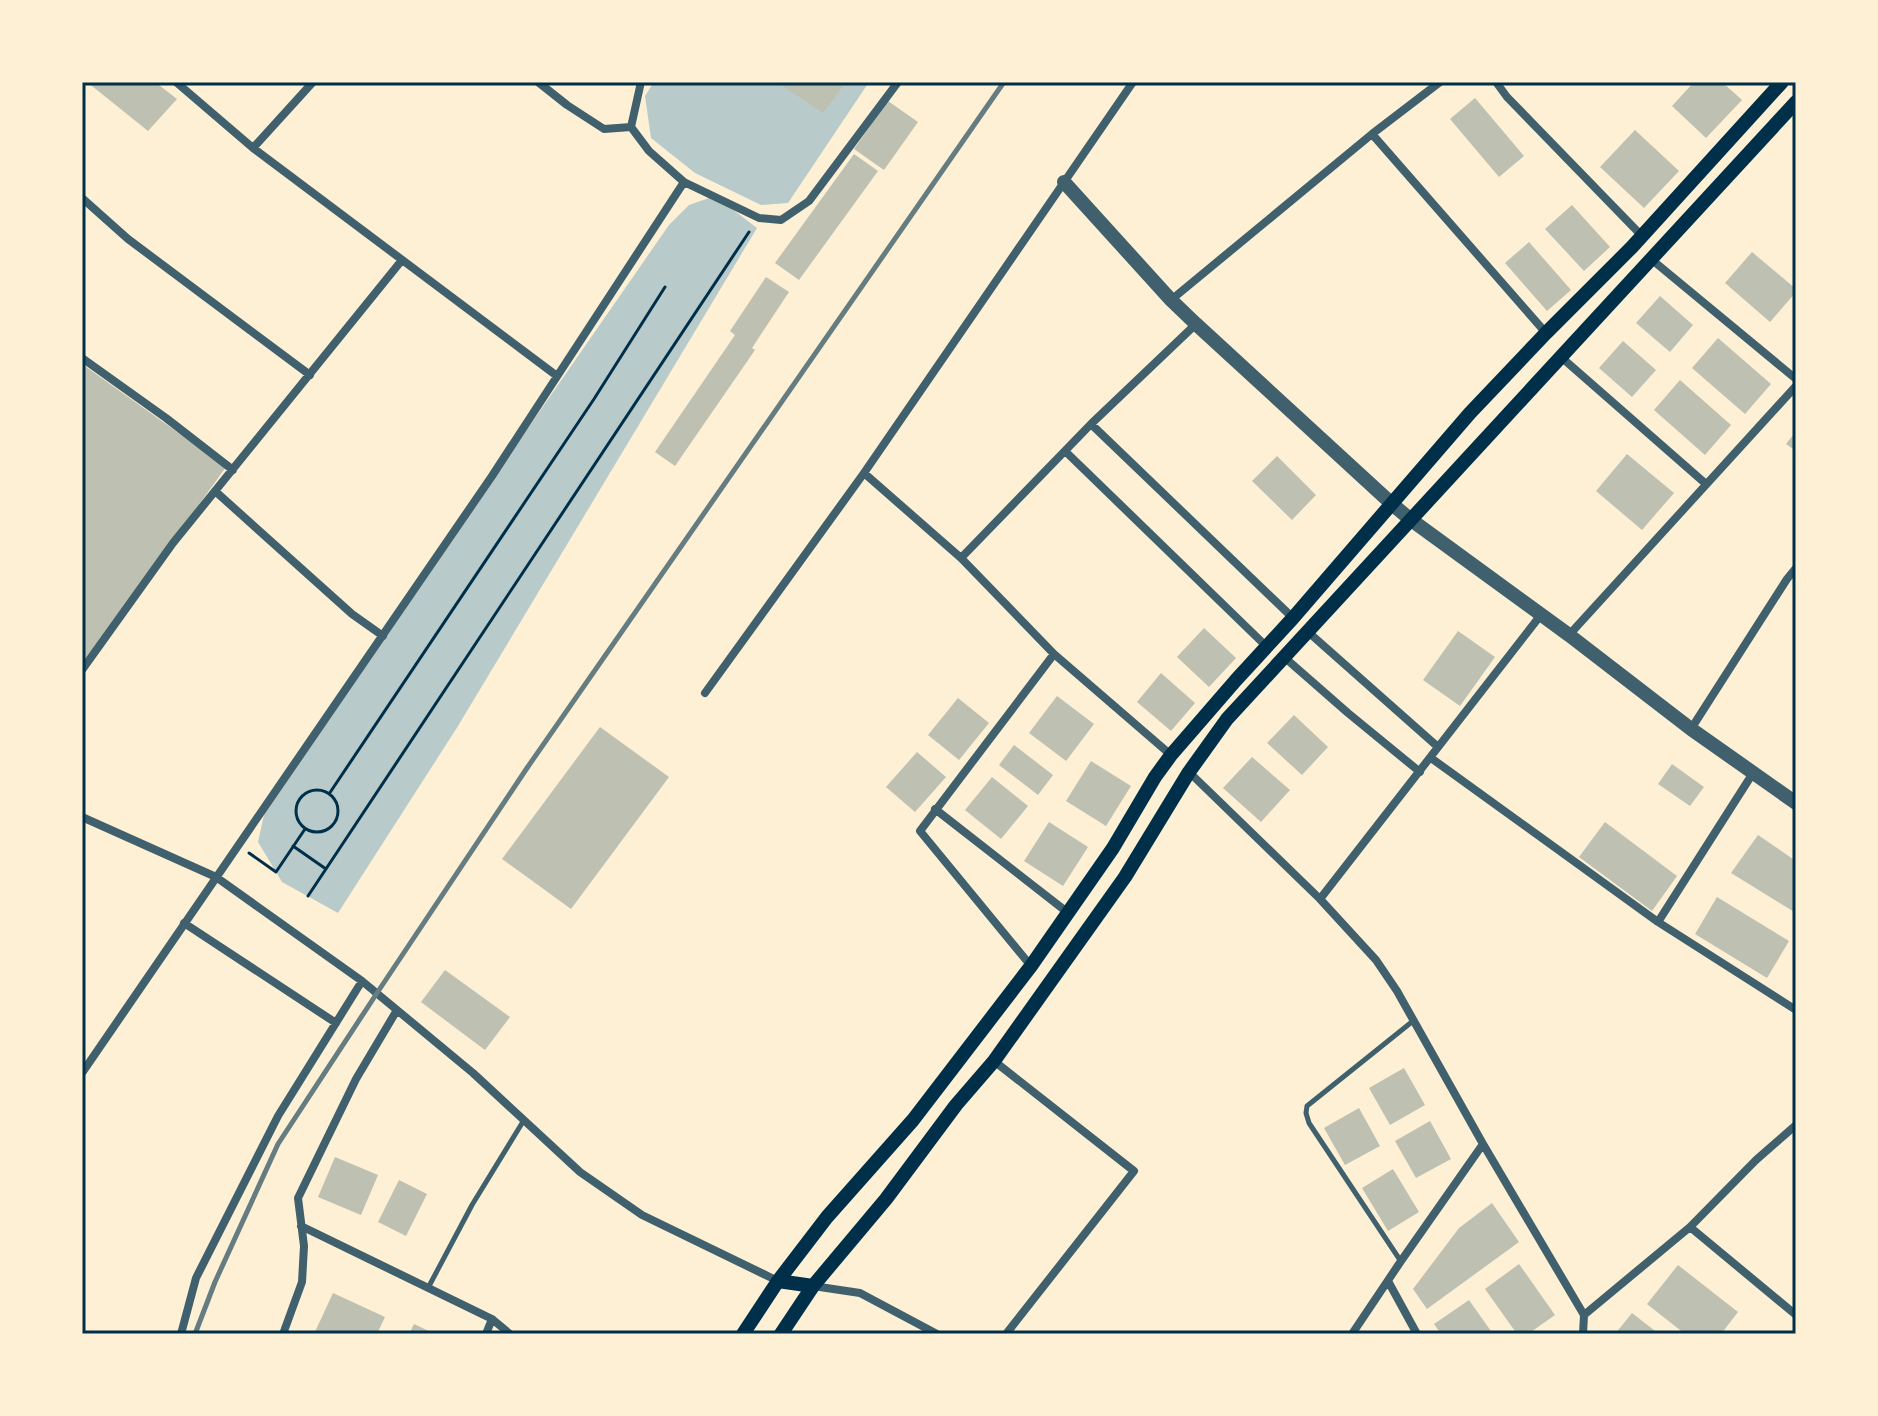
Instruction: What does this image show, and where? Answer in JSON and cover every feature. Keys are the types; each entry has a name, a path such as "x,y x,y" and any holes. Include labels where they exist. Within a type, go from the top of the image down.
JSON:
{"main road":[{"path":"743,1334 778,1281 827,1217 913,1120 1031,966 1113,848 1171,755 1470,413 1642,236 1782,82"},
{"path":"781,1334 813,1286 994,1061 1125,877 1189,772 1227,719 1796,102"},
{"path":"778,1281 813,1286"}],"street":[{"path":"176,82 253,148 557,376"},
{"path":"253,148 313,82"},
{"path":"538,82 604,129 631,127"},
{"path":"641,82 631,127 649,151 684,182 759,218 781,220 809,201 898,82"},
{"path":"705,693 864,473 1133,82"},
{"path":"1496,82 1642,236"},
{"path":"1171,300 1372,134 1439,83"},
{"path":"1372,134 1546,333"},
{"path":"82,1073 492,476 684,182"},
{"path":"1064,182 1171,300 1392,504 1691,729 1796,803"},
{"path":"82,198 128,239 310,375"},
{"path":"1651,259 1796,379"},
{"path":"82,670 173,543 402,260"},
{"path":"961,558 1091,424 1196,324"},
{"path":"1561,357 1706,484"},
{"path":"82,358 233,470"},
{"path":"1569,635 1796,386"},
{"path":"1091,424 1293,618"},
{"path":"1065,451 1267,647"},
{"path":"864,473 961,558 1054,654 1171,755"},
{"path":"215,491 352,614 383,636"},
{"path":"1691,729 1796,568"},
{"path":"1320,899 1540,616"},
{"path":"1307,631 1438,747"},
{"path":"1031,966 920,831 1054,654"},
{"path":"1284,657 1420,772"},
{"path":"1431,758 1658,922 1796,1010"},
{"path":"1189,772 1320,899 1376,960 1414,1020 1584,1315 1583,1334"},
{"path":"1658,922 1753,773"},
{"path":"935,809 1067,912"},
{"path":"82,817 216,877 362,981 473,1073 580,1172 642,1215 778,1281"},
{"path":"184,923 336,1023"},
{"path":"181,1334 196,1278 278,1116 362,981"},
{"path":"283,1334 302,1282 304,1246 298,1198 356,1079 397,1010"},
{"path":"994,1061 1134,1171 1006,1334"},
{"path":"1584,1315 1690,1227 1756,1160 1796,1125"},
{"path":"1352,1334 1483,1144"},
{"path":"301,1226 492,1319 510,1334"},
{"path":"1690,1227 1796,1315"},
{"path":"1388,1281 1417,1334"},
{"path":"813,1286 860,1293 937,1334"},
{"path":"486,1334 492,1319"}],"lane":[{"path":"1401,1261 1306,1113 1307,1106 1414,1020"},
{"path":"428,1288 472,1205 524,1120"}],"path":[{"path":"308,896 749,232"},
{"path":"329,794 594,399 665,287"},
{"path":"310,791 329,794 338,813 332,826 319,832 305,829 297,818 299,799 310,791"},
{"path":"238,845 276,872 305,829"},
{"path":"293,846 326,869"}],"shaded area":[{"path":"654,82 869,82 788,203 761,205 695,173 651,138 645,96"},
{"path":"709,198 727,205 757,228 458,726 338,913 282,882 258,842 266,806 669,225 689,205"}],"building":[{"path":"87,82 155,82 177,99 148,131"},
{"path":"777,82 846,82 823,113"},
{"path":"1694,82 1722,82 1742,100 1706,138 1672,106"},
{"path":"1475,98 1524,156 1499,177 1450,119"},
{"path":"888,101 918,122 884,170 854,149"},
{"path":"1635,130 1679,171 1644,208 1600,167"},
{"path":"854,154 878,171 799,280 775,263"},
{"path":"1572,205 1610,247 1584,271 1545,229"},
{"path":"1529,242 1571,290 1547,311 1505,263"},
{"path":"1752,252 1796,289 1770,322 1725,283"},
{"path":"766,277 789,292 752,348 755,350 675,466 655,452 735,335 730,331"},
{"path":"1660,296 1693,325 1670,352 1636,323"},
{"path":"1718,338 1771,384 1745,414 1692,368"},
{"path":"1623,341 1656,370 1632,397 1599,368"},
{"path":"82,364 226,467 82,667"},
{"path":"1680,380 1731,425 1705,455 1654,410"},
{"path":"1796,431 1796,451 1786,444"},
{"path":"1627,454 1674,493 1642,530 1596,491"},
{"path":"1277,456 1316,495 1292,520 1252,481"},
{"path":"1204,628 1236,658 1209,687 1177,657"},
{"path":"1458,631 1495,657 1460,706 1423,680"},
{"path":"1161,673 1195,703 1171,731 1137,702"},
{"path":"1057,696 1094,724 1066,761 1029,733"},
{"path":"958,698 989,723 959,760 928,735"},
{"path":"1294,715 1328,747 1302,775 1267,743"},
{"path":"600,727 669,777 571,909 502,859"},
{"path":"1014,745 1053,775 1038,795 999,765"},
{"path":"917,752 946,777 915,812 886,787"},
{"path":"1252,757 1290,790 1261,822 1223,788"},
{"path":"1091,761 1131,786 1106,826 1066,801"},
{"path":"1672,764 1704,787 1690,806 1658,784"},
{"path":"992,777 1028,806 1001,839 965,810"},
{"path":"1049,822 1088,847 1063,886 1024,861"},
{"path":"1605,822 1677,876 1652,911 1579,857"},
{"path":"1758,835 1796,861 1796,913 1731,873"},
{"path":"1717,897 1789,941 1767,978 1695,934"},
{"path":"445,970 510,1017 485,1050 421,1002"},
{"path":"1404,1068 1425,1105 1390,1125 1369,1088"},
{"path":"1359,1108 1380,1146 1345,1165 1324,1128"},
{"path":"1430,1121 1451,1159 1416,1178 1395,1141"},
{"path":"335,1157 378,1175 361,1215 318,1197"},
{"path":"1393,1169 1419,1212 1388,1231 1362,1188"},
{"path":"399,1180 427,1194 406,1236 378,1222"},
{"path":"1492,1203 1519,1242 1427,1309 1413,1289 1459,1228"},
{"path":"1519,1264 1555,1315 1528,1334 1517,1334 1485,1289"},
{"path":"1678,1265 1738,1312 1721,1334 1685,1334 1647,1304"},
{"path":"333,1293 385,1317 377,1334 314,1334"},
{"path":"1469,1300 1493,1334 1441,1334 1434,1324"},
{"path":"1632,1313 1659,1334 1615,1334"},
{"path":"414,1324 435,1334 409,1334"}],"railway":[{"path":"195,1334 215,1282 278,1144 527,768 1004,82"}]}
